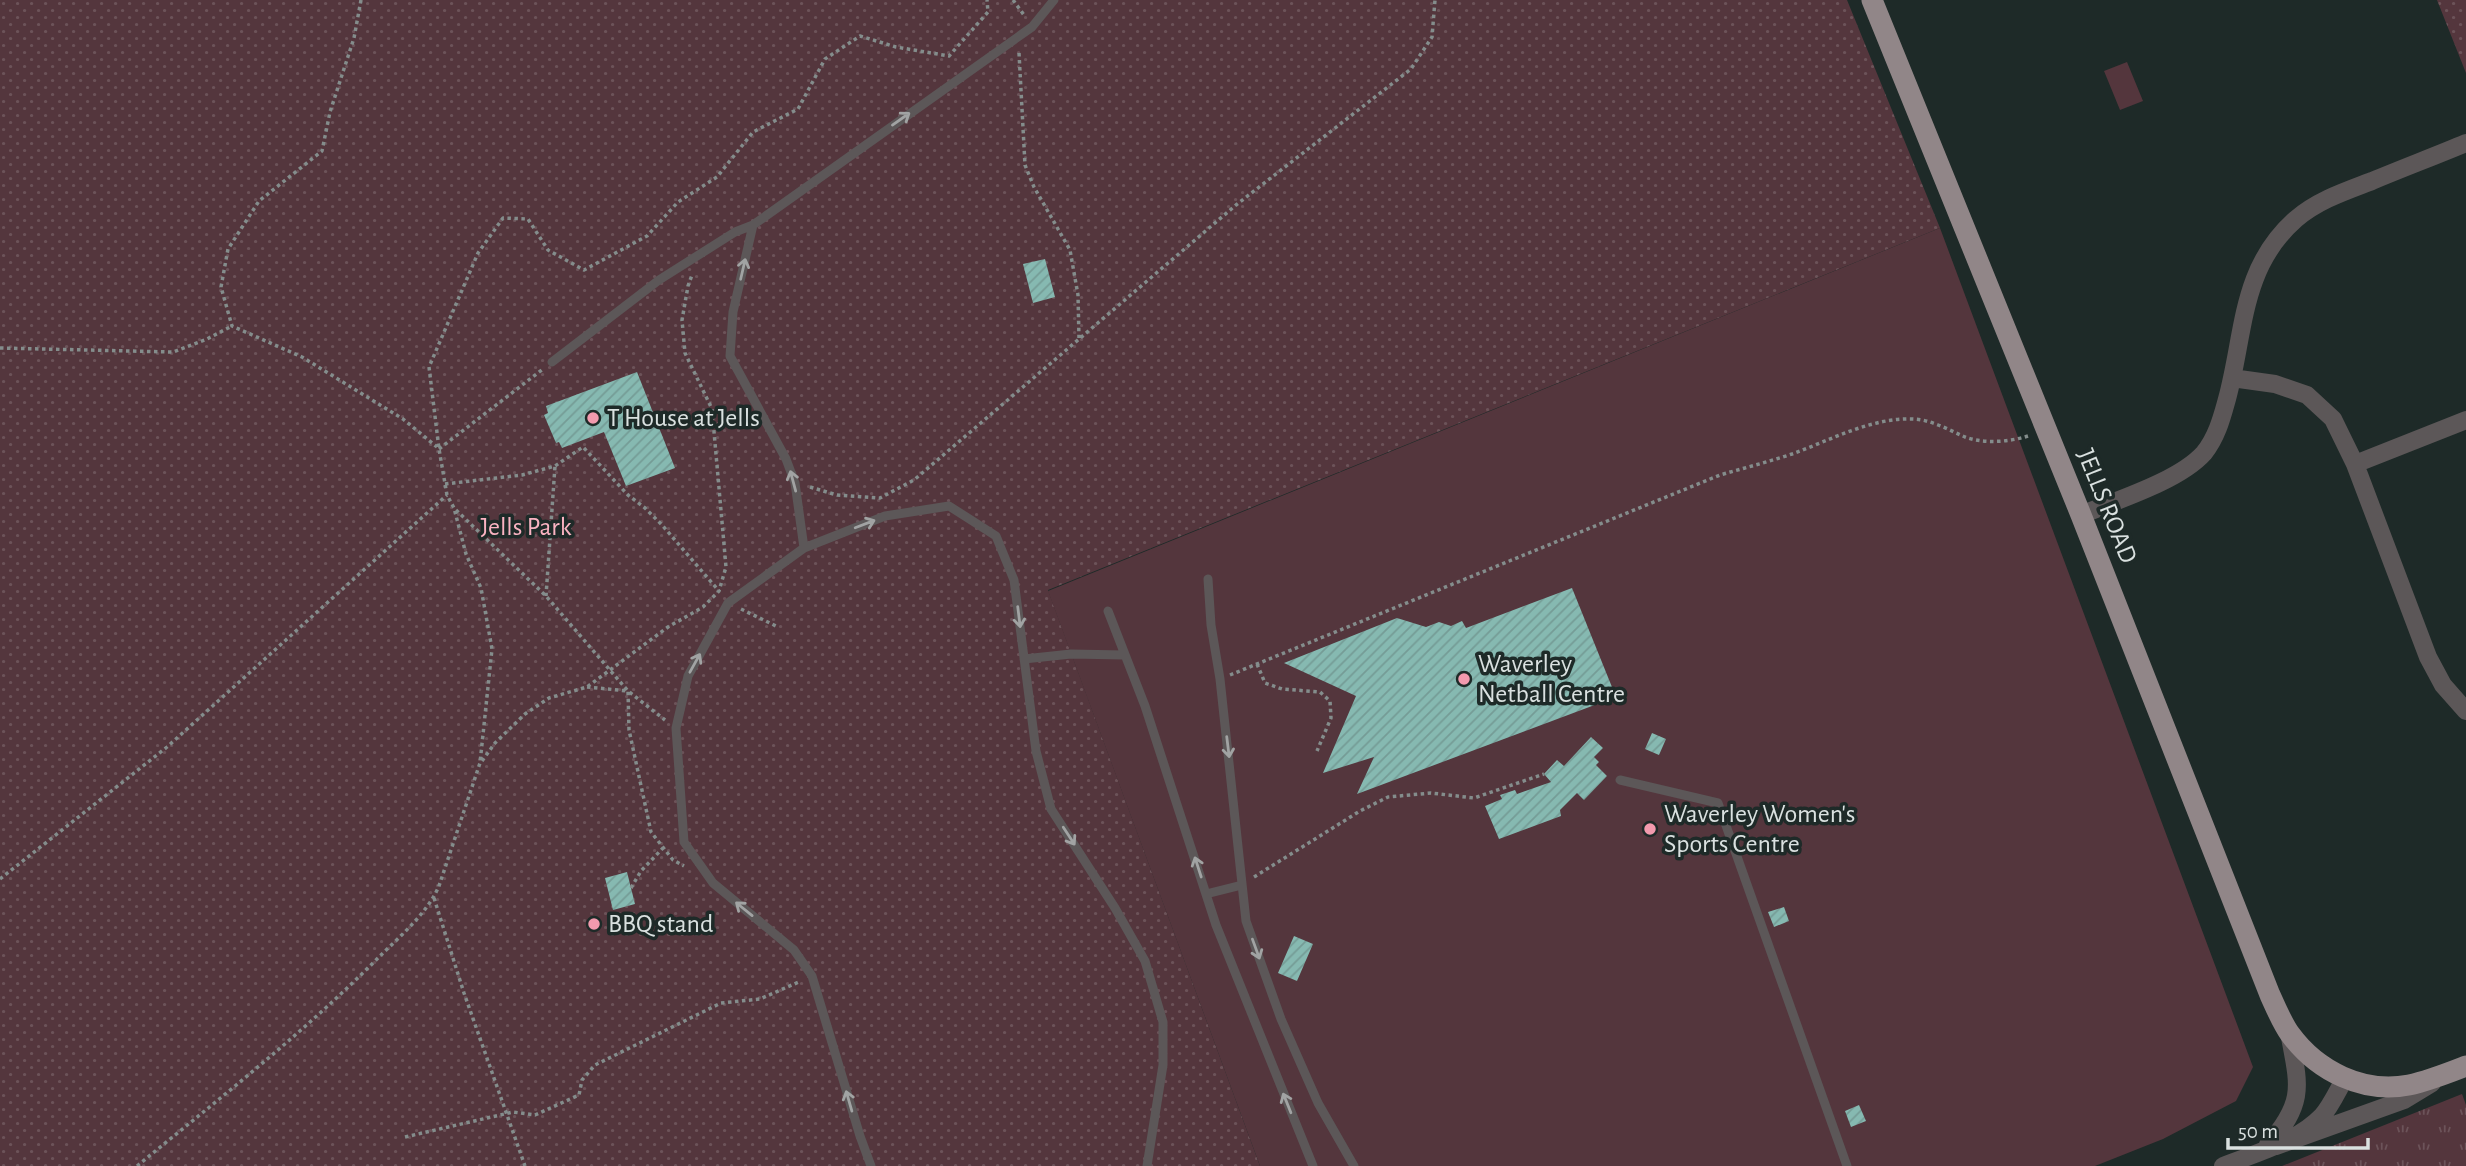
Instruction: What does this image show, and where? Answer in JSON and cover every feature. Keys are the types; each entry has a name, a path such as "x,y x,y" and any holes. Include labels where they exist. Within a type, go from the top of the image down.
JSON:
{"main road":[{"name":"JELLS ROAD","path":"1872,0 2081,515 2270,995 2289,1032 2310,1058 2345,1078 2385,1087 2409,1085 2458,1069"}],"street":[{"path":"2081,515 2184,470 2204,452 2219,426 2232,378 2249,290 2261,262 2276,240 2296,219 2323,200 2466,143"},
{"path":"2232,378 2275,384 2307,395 2333,419 2355,464 2428,657 2443,685 2466,711"},
{"path":"2355,464 2466,420"},
{"name":"JELLS ROAD","path":"2270,1148 2289,1118 2297,1098 2296,1071 2289,1032"},
{"path":"2223,1166 2404,1100 2458,1069"},
{"path":"2270,1148 2305,1129 2323,1115 2345,1078"}],"lane":[{"path":"552,362 659,280 735,232 753,225 1032,27 1054,0"},
{"path":"753,225 733,312 730,356 786,459 795,483 804,548"},
{"path":"871,1166 812,976 794,950 713,883 684,842 676,728 688,676 728,603 804,548 885,516 949,506 996,536 1014,580 1036,751 1051,808 1146,961 1163,1022 1163,1065 1147,1166"},
{"path":"1208,579 1246,921 1281,1019 1318,1103 1353,1166"},
{"path":"1108,611 1145,706 1216,925 1312,1166"},
{"path":"1024,659 1071,654 1124,655"},
{"path":"1620,780 1718,803 1847,1166"},
{"path":"1206,894 1242,885"}],"path":[{"path":"361,0 354,38 330,112 322,151 259,201 228,248 220,287 232,326 302,357 403,419 439,449"},
{"path":"137,1166 332,1005 434,898 481,763 492,649 481,588 466,554 454,508 447,495 429,367 478,254 503,218 528,219 548,250 584,270 647,236 678,202 717,177 753,132 798,109 825,59 860,36 896,47 949,56 988,12 987,0"},
{"path":"1013,0 1032,27"},
{"path":"795,483 837,495 880,498 914,480 1236,205 1412,69 1432,37 1435,0"},
{"path":"1018,37 1025,165 1034,187 1070,250 1078,296 1079,338"},
{"path":"481,763 495,743 525,714 549,698 587,687 668,627 704,607 719,591 726,567 712,409 685,353 682,320 688,286 701,253"},
{"path":"0,348 173,352 232,326"},
{"path":"439,449 552,362"},
{"path":"1220,679 1720,475 1877,423 1915,419 1942,426 1968,438 1995,442 2018,439 2046,429"},
{"path":"445,484 522,475 555,466 583,447 628,495 662,525 728,603 776,626"},
{"path":"546,596 555,466"},
{"path":"0,879 167,747 447,495"},
{"path":"454,508 546,596 628,691 676,728"},
{"path":"1257,664 1265,683 1282,690 1320,692 1330,701 1331,718 1317,751"},
{"path":"587,687 628,691"},
{"path":"628,691 629,730 651,832 673,860 713,883"},
{"path":"1242,885 1360,811 1388,797 1431,793 1474,798 1544,774"},
{"path":"631,888 641,871 663,848"},
{"path":"434,898 464,993 525,1166"},
{"path":"405,1137 513,1111 535,1115 579,1095 583,1080 595,1065 721,1003 760,999 812,976"}],"green space":[{"name":"Jells Park","path":"0,0 1847,0 1940,228 1048,590 1260,1166 0,1166"},
{"path":"2437,0 2466,0 2466,73"},
{"path":"2127,62 2143,101 2120,110 2104,71"},
{"name":"Waverley Women's Sports Centre","path":"1940,228 2253,1067 2236,1101 2163,1139 2095,1166 1260,1166 1048,591"},
{"path":"2462,1094 2466,1105 2466,1166 2282,1166"}],"building":[{"path":"1045,259 1055,297 1033,303 1023,264"},
{"path":"637,372 675,468 626,486 604,432 562,448 559,442 556,443 544,415 548,413 546,406"},
{"name":"Waverley Netball Centre","path":"1572,588 1616,697 1357,794 1374,757 1323,773 1356,696 1284,663 1397,618 1426,627 1439,622 1451,626 1462,621 1466,628"},
{"path":"1652,733 1666,739 1659,755 1645,749"},
{"path":"1591,737 1603,748 1594,757 1599,762 1596,765 1607,776 1584,800 1577,793 1560,810 1561,816 1499,839 1485,806 1502,799 1500,795 1515,790 1517,794 1551,782 1544,774 1557,760 1564,766"},
{"path":"627,872 635,904 613,910 605,878"},
{"path":"1784,907 1789,921 1774,927 1768,912"},
{"path":"1294,936 1313,944 1297,981 1278,973"},
{"path":"1859,1105 1866,1121 1851,1127 1845,1111"}],"place":[{"name":"T House at Jells","path":"593,418"},
{"name":"Waverley Netball Centre","path":"1464,679"},
{"name":"Waverley Women's Sports Centre","path":"1650,829"},
{"name":"BBQ stand","path":"594,924"}]}
